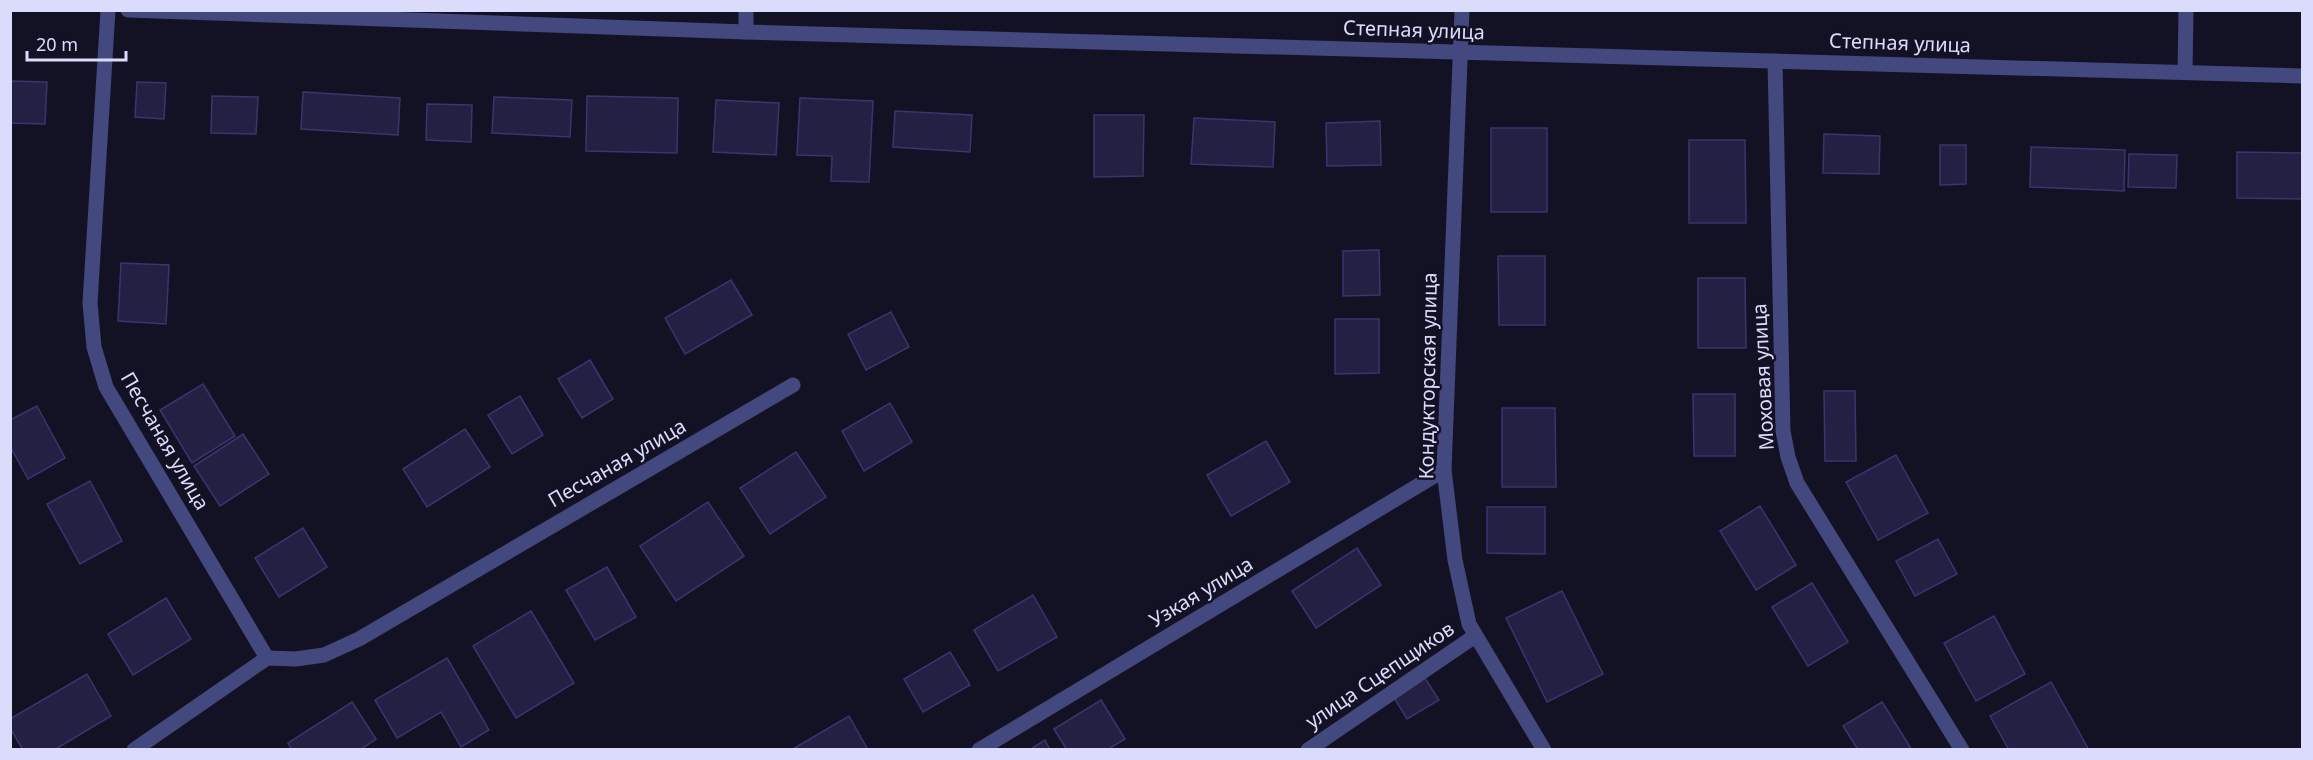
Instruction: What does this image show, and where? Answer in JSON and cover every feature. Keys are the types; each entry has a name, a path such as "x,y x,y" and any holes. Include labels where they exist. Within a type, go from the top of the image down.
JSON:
{"street":[{"name":"Песчаная улица","path":"108,10 90,303 94,347 106,387 267,658 296,659 324,655 359,639 793,385"},
{"name":"Степная улица","path":"128,10 746,32 2302,76"},
{"path":"746,10 746,32"},
{"name":"Кондукторская улица","path":"1462,10 1444,470 1455,561 1469,624 1544,750"},
{"path":"2185,72 2186,10"},
{"name":"Моховая улица","path":"1775,61 1782,423 1788,457 1797,483 1962,750"},
{"name":"Узкая улица","path":"979,750 1444,470"},
{"name":"улица Сцепщиков","path":"1308,750 1475,636"},
{"path":"134,750 267,658"}],"building":[{"path":"10,81 47,82 45,124 10,123"},
{"path":"137,82 166,83 164,119 135,117"},
{"path":"303,92 400,98 398,135 301,129"},
{"path":"212,96 258,97 256,134 211,133"},
{"path":"587,96 678,98 677,153 586,151"},
{"path":"494,97 572,100 570,137 492,133"},
{"path":"800,98 873,101 869,182 831,181 832,156 797,155"},
{"path":"716,100 779,103 776,155 713,152"},
{"path":"427,104 472,105 471,142 426,140"},
{"path":"895,111 972,115 970,152 893,147"},
{"path":"1094,115 1144,115 1143,176 1094,177"},
{"path":"1194,118 1275,122 1273,167 1191,164"},
{"path":"1380,121 1381,165 1327,166 1326,123"},
{"path":"1491,128 1547,128 1547,212 1491,212"},
{"path":"1824,134 1880,136 1879,174 1823,173"},
{"path":"1689,140 1745,140 1746,223 1689,223"},
{"path":"1940,145 1966,145 1966,184 1940,185"},
{"path":"2031,147 2125,150 2124,191 2030,187"},
{"path":"2237,152 2302,153 2302,199 2237,198"},
{"path":"2129,154 2177,155 2176,188 2128,187"},
{"path":"1379,250 1380,295 1343,296 1343,251"},
{"path":"1498,256 1545,256 1545,325 1499,325"},
{"path":"121,263 169,265 166,324 118,321"},
{"path":"1698,278 1745,278 1746,348 1698,348"},
{"path":"731,280 752,315 685,354 665,318"},
{"path":"891,312 909,347 866,370 848,334"},
{"path":"1335,319 1379,319 1379,373 1335,374"},
{"path":"590,360 613,399 582,418 558,379"},
{"path":"203,384 235,436 192,463 160,410"},
{"path":"1824,391 1855,391 1856,461 1825,461"},
{"path":"1693,394 1735,394 1735,456 1694,456"},
{"path":"520,396 543,435 512,454 488,415"},
{"path":"890,403 912,442 864,471 842,431"},
{"path":"37,406 65,458 28,479 10,446 10,420"},
{"path":"1502,408 1555,408 1556,487 1502,487"},
{"path":"465,429 490,467 427,507 403,469"},
{"path":"243,434 269,474 220,506 194,466"},
{"path":"1266,441 1290,482 1231,516 1207,475"},
{"path":"796,452 826,497 770,534 740,488"},
{"path":"1896,455 1928,513 1878,540 1846,482"},
{"path":"90,481 122,541 80,564 47,504"},
{"path":"708,502 744,556 676,601 640,546"},
{"path":"1760,506 1796,565 1756,590 1720,531"},
{"path":"1487,507 1545,507 1545,554 1487,553"},
{"path":"303,528 327,567 279,597 255,558"},
{"path":"1938,539 1957,574 1915,596 1896,561"},
{"path":"1357,548 1381,585 1316,628 1292,591"},
{"path":"607,567 636,617 595,640 566,590"},
{"path":"1812,583 1848,642 1808,666 1772,607"},
{"path":"1562,591 1603,674 1547,702 1506,618"},
{"path":"1033,595 1057,637 998,671 974,630"},
{"path":"166,598 191,639 133,675 108,634"},
{"path":"531,611 574,683 516,718 473,646"},
{"path":"1994,616 2025,674 1976,701 1944,643"},
{"path":"950,652 970,685 923,712 904,679"},
{"path":"447,658 489,730 461,747 441,712 397,738 375,700"},
{"path":"1421,672 1439,700 1407,719 1390,691"},
{"path":"87,674 111,716 54,750 23,750 10,728 10,719"},
{"path":"2051,682 2089,750 2009,750 1990,716"},
{"path":"1101,700 1125,739 1107,750 1067,750 1054,729"},
{"path":"352,702 376,739 360,750 292,750 288,743"},
{"path":"1882,702 1912,750 1858,750 1843,726"},
{"path":"849,716 868,750 793,749"},
{"path":"1045,740 1050,750 1029,750"}]}
